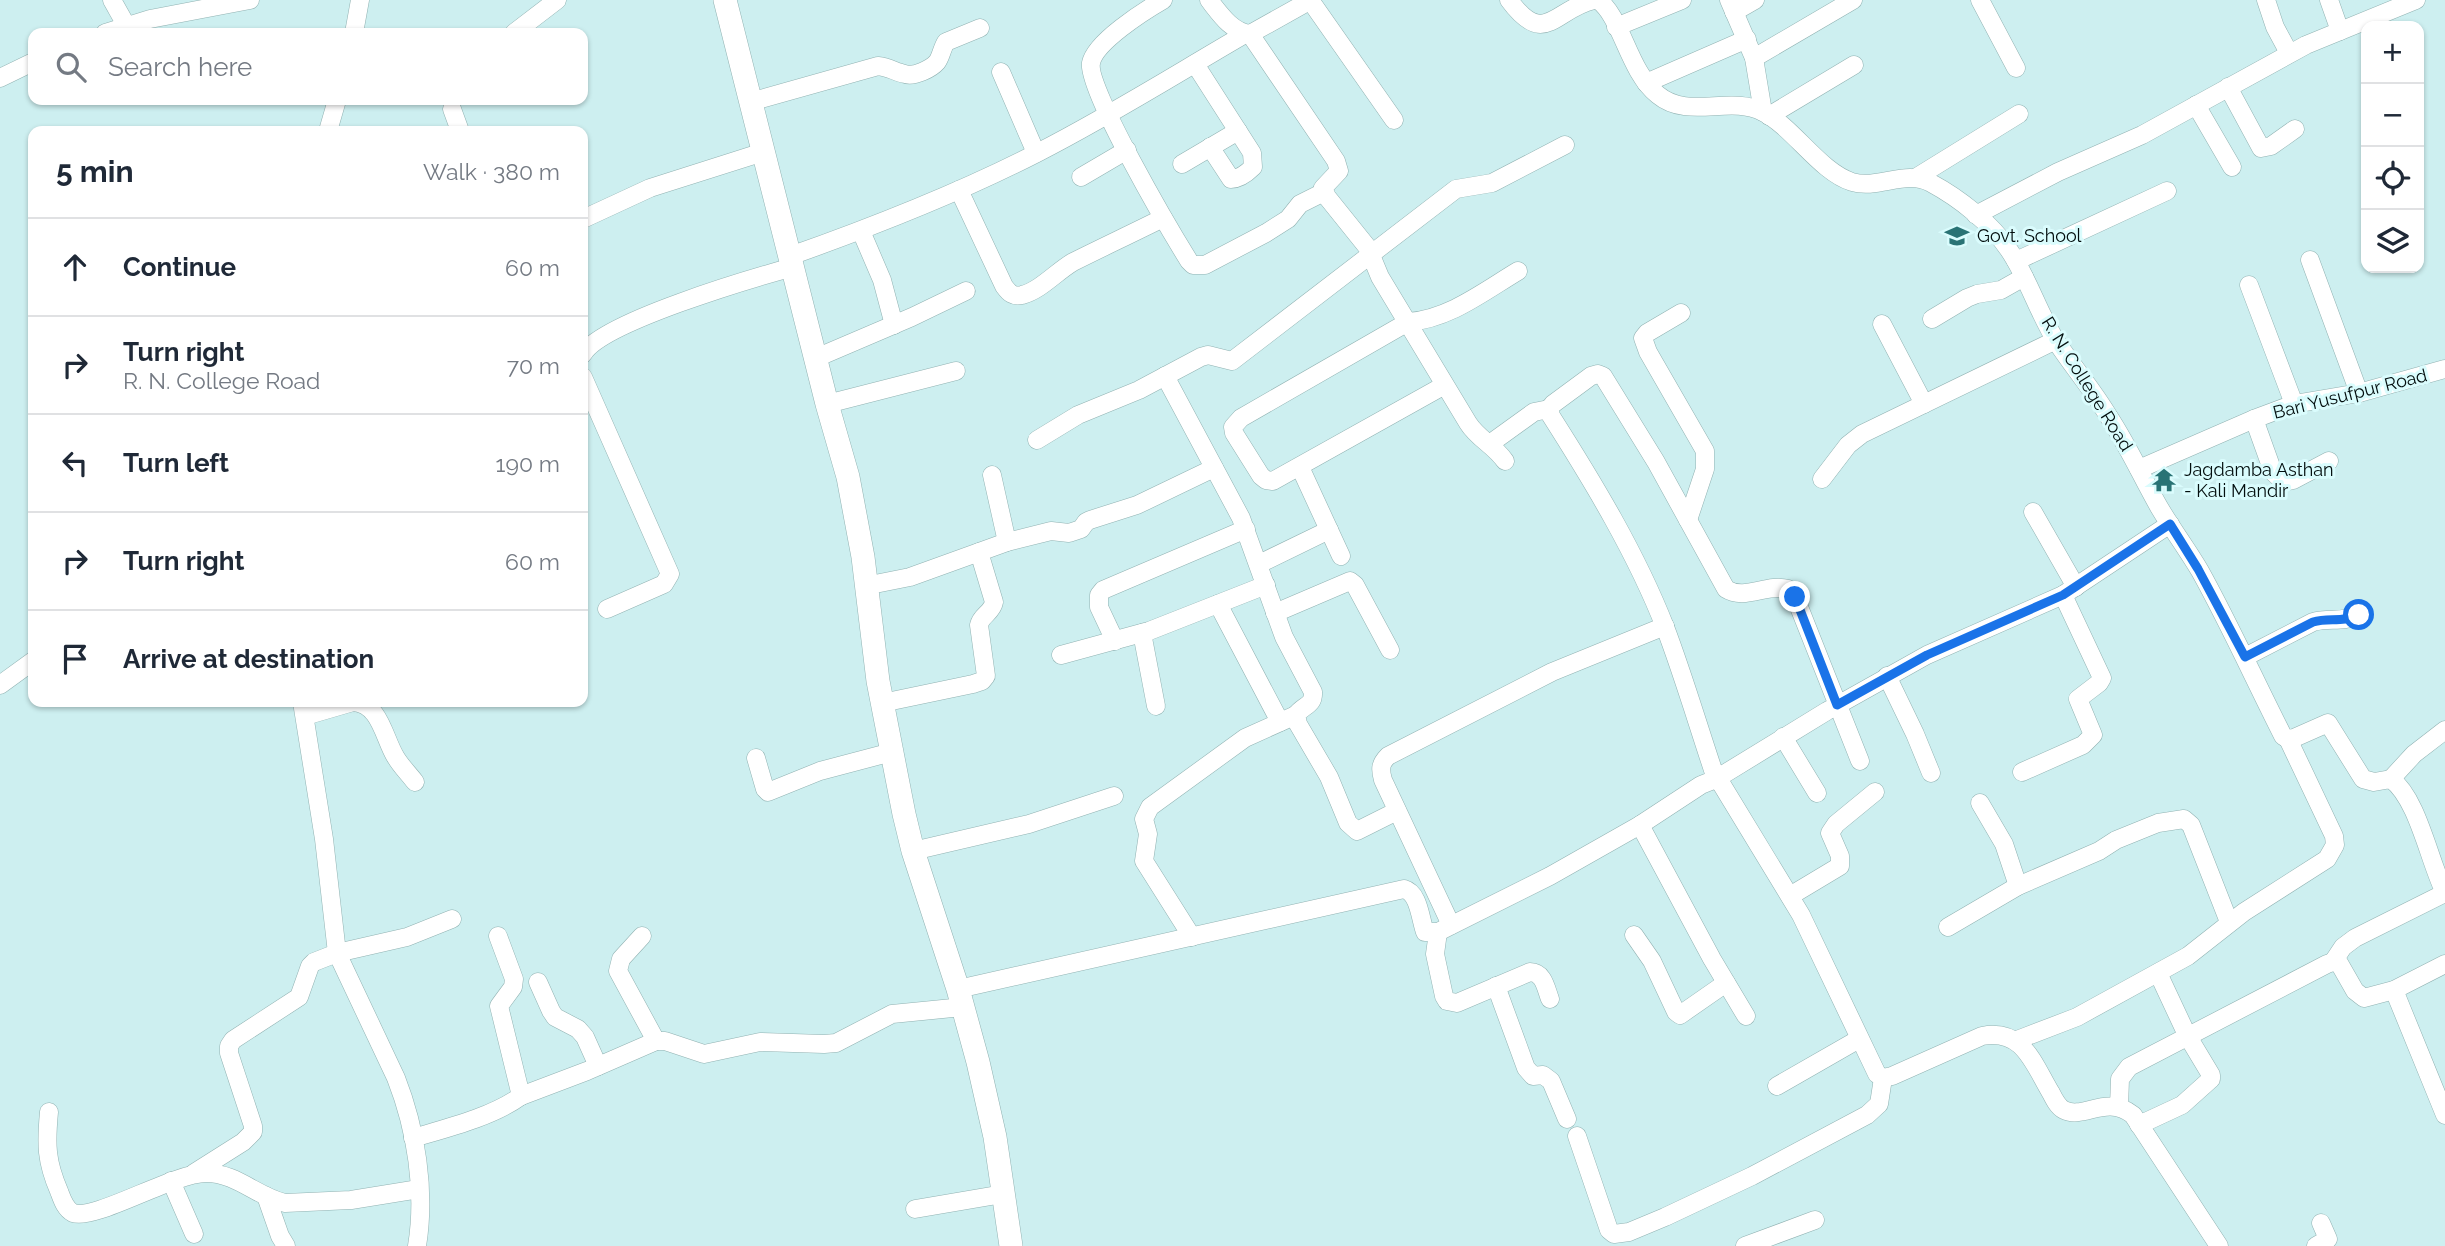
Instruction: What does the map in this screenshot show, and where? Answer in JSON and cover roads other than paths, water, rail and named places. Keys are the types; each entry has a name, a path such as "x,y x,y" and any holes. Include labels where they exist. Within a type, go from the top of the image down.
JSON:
{"main road":[{"path":"725,0 827,404 848,477 863,557 882,703 892,752 913,851 961,998 995,1137 1011,1246"}],"street":[{"path":"112,0 126,25"},
{"path":"118,28 250,0"},
{"path":"355,28 360,0"},
{"path":"521,28 557,0"},
{"path":"1163,0 1118,30 1091,61 1092,76 1108,115 1189,261 1200,266 1266,233 1288,219 1300,204 1324,192"},
{"path":"1209,0 1228,23 1248,34 1336,161 1339,171 1324,184 1324,192 1372,256 1380,277 1443,386 1475,433 1491,443 1505,461"},
{"path":"588,348 593,343 666,308 752,278 959,190 1037,153 1310,0 1394,120"},
{"path":"1509,0 1525,19 1533,24 1544,24 1596,0 1608,12 1631,60 1646,83 1659,96 1672,104 1687,107 1749,107 1766,114 1829,168 1853,183 1917,177 2019,114"},
{"path":"1616,27 1682,0"},
{"path":"1755,0 1732,6 1754,58 1766,114"},
{"path":"1754,58 1853,0"},
{"path":"1980,0 2016,68"},
{"path":"2266,0 2275,27 2289,53"},
{"path":"2329,0 2340,31"},
{"path":"1976,215 2058,172 2142,135 2289,53 2416,0"},
{"path":"750,102 878,66 887,66 912,75 937,62 946,42 980,28"},
{"path":"1646,83 1746,39"},
{"path":"0,78 28,64"},
{"path":"1195,64 1238,131 1254,160 1252,167 1247,173 1231,179 1210,147"},
{"path":"1766,114 1854,65"},
{"path":"1001,72 1037,153"},
{"path":"2228,87 2261,148 2271,146 2295,129"},
{"path":"329,126 336,105"},
{"path":"2196,105 2232,167"},
{"path":"452,109 458,126"},
{"path":"1182,163 1238,131"},
{"path":"1037,440 1078,415 1113,402 1208,355 1232,361 1456,189 1492,183 1565,145"},
{"path":"1081,177 1127,150"},
{"path":"588,217 650,188 763,152"},
{"name":"R. N. College Road","path":"1917,177 1938,187 1976,215 2001,239 2020,269 2056,340 2092,389 2198,569 2283,736 2288,739 2334,836 2335,845 2327,859 2229,922"},
{"path":"959,190 1004,286 1009,293 1016,296 1024,295 1073,263 1163,218"},
{"path":"1932,319 1977,293 2001,290 2020,269 2166,191"},
{"path":"860,231 883,280 894,325"},
{"path":"2310,260 2359,393"},
{"path":"1443,386 1273,481 1261,476 1234,433 1236,422 1408,322 1425,321 1443,315 1518,271"},
{"path":"2249,285 2294,404"},
{"path":"816,358 966,291"},
{"path":"1681,313 1643,338 1648,352 1705,451 1705,469 1688,520"},
{"path":"1882,324 1924,404"},
{"path":"1822,478 1854,439 2056,340"},
{"path":"827,404 956,372"},
{"name":"Bari Yusufpur Road","path":"2139,469 2294,404 2359,393 2444,372"},
{"path":"1165,376 1246,529 1275,613 1292,654 1313,692 1309,705 1236,744 1158,799 1146,813 1144,819 1149,834 1144,861 1192,937"},
{"path":"1491,443 1534,412 1549,409 1591,376 1603,376 1657,462 1726,589 1734,594 1779,587 1788,589 1795,597 1860,761"},
{"path":"588,388 670,574 664,584 607,609"},
{"path":"1549,409 1616,527 1665,626 1716,779 1790,896 1877,1074 1884,1078 1906,1070 1982,1035 1996,1033 2017,1040 2063,1110 2072,1112 2119,1107 2133,1115 2219,1246"},
{"path":"2254,419 2278,479 2284,482 2293,480 2329,461"},
{"path":"1300,467 1341,556"},
{"path":"865,586 910,577 1007,542 1051,531 1069,533 1082,529 1090,520 1137,505 1214,468"},
{"path":"992,475 1007,542"},
{"path":"2022,772 2083,745 2093,735 2078,699 2102,678 2069,591 2033,512"},
{"path":"413,1138 471,1120 521,1096 656,1041 665,1041 704,1054 760,1042 836,1042 892,1014 1192,937 1404,889 1410,891 1414,897 1425,932 1445,929 1522,892 1640,825 1701,785 1716,779 1888,676 1927,655 2069,591 2170,524"},
{"path":"1115,641 1100,607 1099,595 1103,590 1246,529"},
{"path":"1259,564 1329,530"},
{"path":"882,703 973,684 982,681 986,676 979,625 980,620 993,607 993,602 979,552"},
{"path":"1275,613 1350,581 1355,585 1390,650"},
{"path":"1061,655 1142,634 1266,585"},
{"path":"1218,604 1288,718 1301,731 1329,778 1352,828 1357,831 1364,829 1397,811"},
{"path":"2245,657 2313,622 2344,621 2359,615"},
{"path":"1550,999 1540,975 1536,972 1457,1003 1447,1001 1435,954 1445,929 1380,770 1381,762 1552,672 1665,626"},
{"path":"1142,634 1156,706"},
{"path":"0,685 28,665"},
{"path":"1888,676 1931,774"},
{"path":"364,707 378,719 395,757 415,782"},
{"path":"303,709 324,839 337,953 396,1078 404,1098 413,1138 419,1189 417,1246"},
{"path":"2288,739 2328,723 2363,779 2375,782 2391,779 2414,754 2445,730"},
{"path":"1783,737 1817,793"},
{"path":"756,758 768,792 820,771 892,752"},
{"path":"2119,1107 2120,1079 2125,1070 2187,1035 2333,961 2343,947 2355,938 2445,892 2440,865 2409,801 2391,779"},
{"path":"1790,896 1840,866 1841,861 1830,833 1836,824 1875,792"},
{"path":"913,851 1029,824 1114,796"},
{"path":"1980,803 2004,844 2018,886"},
{"path":"1948,927 2018,886 2152,825 2188,821 2229,922 2188,956 2158,973 2077,1017 2017,1040"},
{"path":"1640,825 1745,1016"},
{"path":"191,1175 243,1142 253,1132 229,1053 233,1040 293,1003 302,993 310,966 314,962 337,953 407,937 452,919"},
{"path":"1634,934 1652,961 1676,1012 1680,1014 1726,983"},
{"path":"498,936 514,979 513,987 499,1006 521,1096"},
{"path":"642,936 621,959 618,971 656,1041"},
{"path":"2333,961 2339,963 2358,996 2364,998 2394,990 2445,964"},
{"path":"2139,1125 2182,1105 2211,1079 2158,973"},
{"path":"538,982 555,1017 585,1037 598,1066"},
{"path":"1496,986 1526,1068 1533,1076 1543,1075 1551,1081 1567,1119"},
{"path":"2394,990 2445,1115"},
{"path":"1777,1086 1859,1039"},
{"path":"1577,1136 1606,1225 1609,1230 1620,1234 1665,1217 1729,1187 1867,1115 1879,1104 1884,1078"},
{"path":"49,1112 47,1153 51,1174 69,1210 77,1214 97,1210 171,1181 204,1173 228,1176 285,1203 326,1202 419,1189"},
{"path":"171,1181 194,1234"},
{"path":"915,1209 1003,1194"},
{"path":"266,1196 279,1236 286,1246"},
{"path":"1745,1246 1815,1220"},
{"path":"2316,1246 2328,1239 2321,1223"}],"place":[{"name":"Govt. School","path":"1957,236"},
{"name":"Jagdamba Asthan - Kali Mandir","path":"2164,480"}]}
